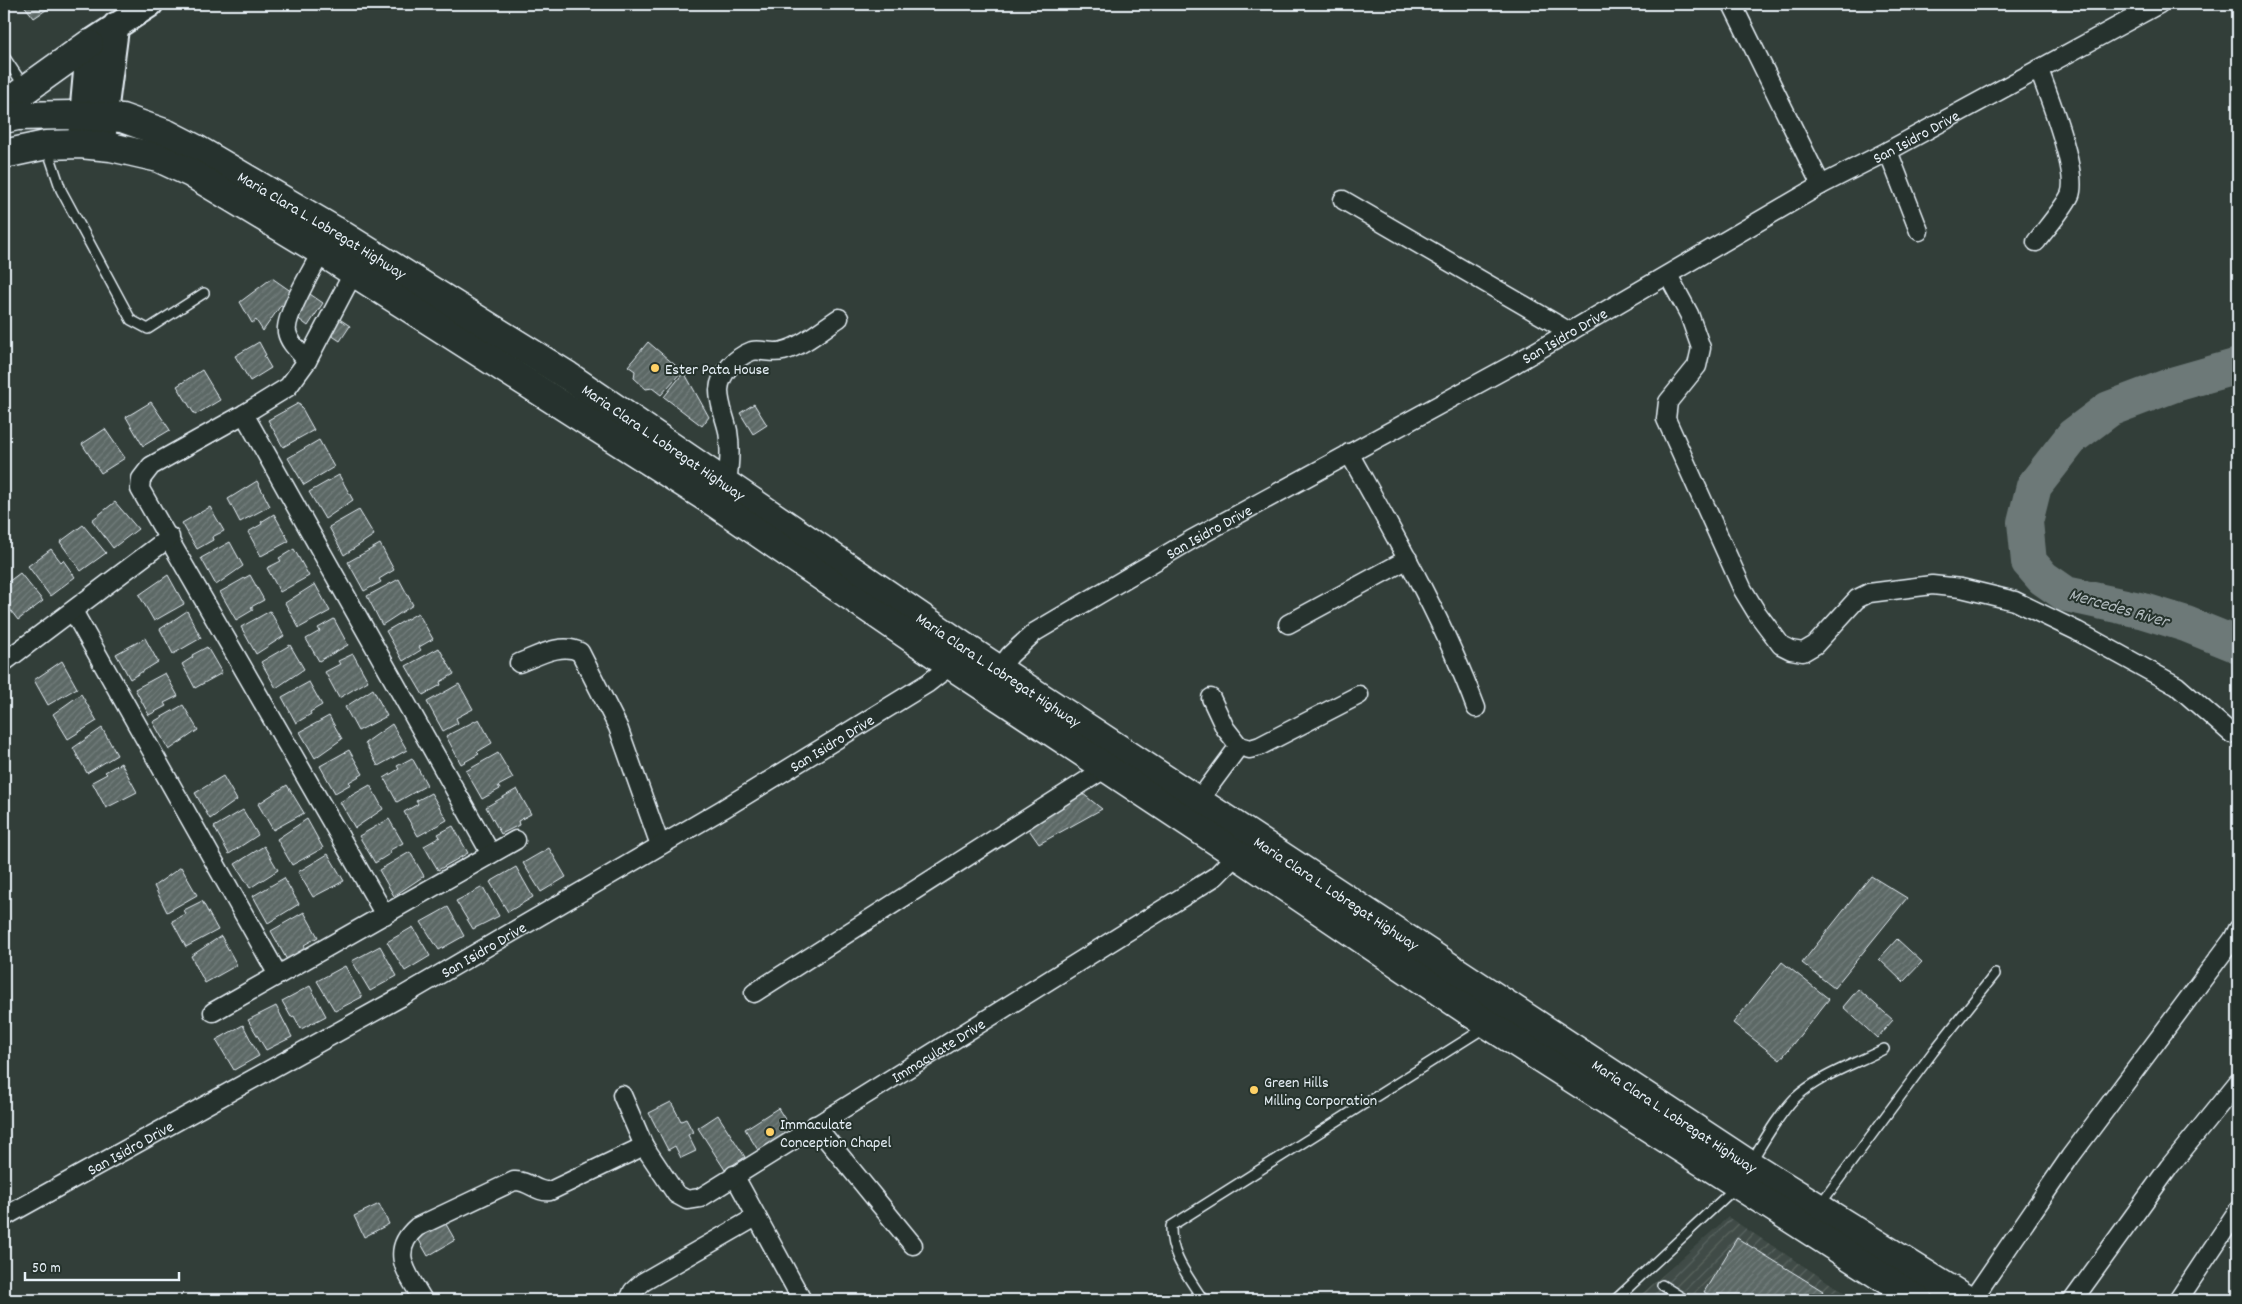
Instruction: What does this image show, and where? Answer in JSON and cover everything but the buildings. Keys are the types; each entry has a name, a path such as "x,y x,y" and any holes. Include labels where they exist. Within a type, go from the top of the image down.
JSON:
{"highway":[{"path":"4,105 89,44"},
{"name":"Maria Clara L. Lobregat Highway","path":"4,119 17,116 122,118 167,134 198,150 328,241 360,261 568,376 727,485 992,679 1106,768 1245,845 1496,1014 1925,1292 1967,1300"},
{"name":"Maria Clara L. Lobregat Highway","path":"4,154 46,145 92,145 159,158 328,241"},
{"name":"Maria Clara L. Lobregat Highway","path":"360,261 554,400 957,655"},
{"path":"554,400 568,376"},
{"name":"Maria Clara L. Lobregat Highway","path":"992,679 1199,800 1245,845"},
{"name":"Maria Clara L. Lobregat Highway","path":"1744,1175 1817,1208 1925,1292"}],"street":[{"path":"92,145 94,116 89,44 150,4"},
{"path":"1732,4 1821,185"},
{"name":"San Isidro Drive","path":"992,679 1022,642 1052,621 1349,453 1570,332 1821,185 2039,70 2133,9 2159,4"},
{"path":"94,116 116,25"},
{"path":"2036,242 2070,196 2073,181 2054,109 2039,70"},
{"path":"1888,151 1919,231"},
{"path":"1342,200 1570,332"},
{"path":"307,361 291,342 287,331 288,317 328,241"},
{"path":"360,261 307,361 288,387 151,466 141,479 140,488 170,537 385,915"},
{"path":"1668,275 1682,300 1701,348 1697,366 1668,402 1666,419 1743,590 1757,613 1781,645 1791,650 1803,652 1815,645 1857,599 1869,593 1932,585 1961,588 2015,601 2136,662 2177,686 2232,734"},
{"path":"727,485 730,453 728,430 721,412 719,391 720,380 726,371 735,361 753,351 782,351 804,341 839,318"},
{"path":"244,414 491,854"},
{"path":"1349,453 1408,559 1464,676 1476,708"},
{"path":"4,662 73,612 170,537"},
{"path":"1288,624 1408,559"},
{"path":"73,612 278,975"},
{"path":"519,663 560,648 572,647 580,652 618,727 660,845"},
{"name":"San Isidro Drive","path":"4,1217 401,997 660,845 911,694 957,655"},
{"path":"1211,698 1226,728 1239,746 1250,749 1260,746 1359,695"},
{"path":"1199,800 1239,746"},
{"path":"754,993 1106,768"},
{"path":"212,1012 516,840"},
{"name":"Immaculate Drive","path":"622,1095 644,1146 676,1194 687,1200 700,1198 734,1175 1216,876 1245,845"},
{"path":"1972,1300 2070,1157 2238,930"},
{"path":"2073,1300 2169,1167 2238,1082"},
{"path":"815,1125 913,1245"},
{"path":"423,1300 404,1267 401,1255 408,1235 417,1226 514,1181 526,1182 539,1190 550,1191 644,1146"},
{"path":"734,1175 802,1300"},
{"path":"2178,1300 2238,1210"},
{"path":"629,1300 633,1291 643,1282 756,1216"}],"lane":[{"path":"4,56 26,88"},
{"path":"46,145 61,190 130,320 148,329 204,293"},
{"path":"1817,1208 1933,1052 1995,974"},
{"path":"1203,1300 1175,1256 1170,1237 1171,1226 1496,1014"},
{"path":"1615,1300 1744,1175 1780,1117 1795,1098 1818,1081 1884,1050"},
{"path":"1662,1285 1686,1300"}],"shaded area":[{"path":"1728,1217 1856,1300 1635,1300"}],"waterway":[{"name":"Mercedes River","path":"2238,366 2175,384 2109,409 2073,436 2034,486 2025,522 2029,562 2043,578 2066,594 2144,611 2186,624 2238,645"}],"place":[{"name":"Ester Pata House","path":"655,368"},
{"name":"Green Hills Milling Corporation","path":"1254,1090"},
{"name":"Immaculate Conception Chapel","path":"770,1132"}]}
